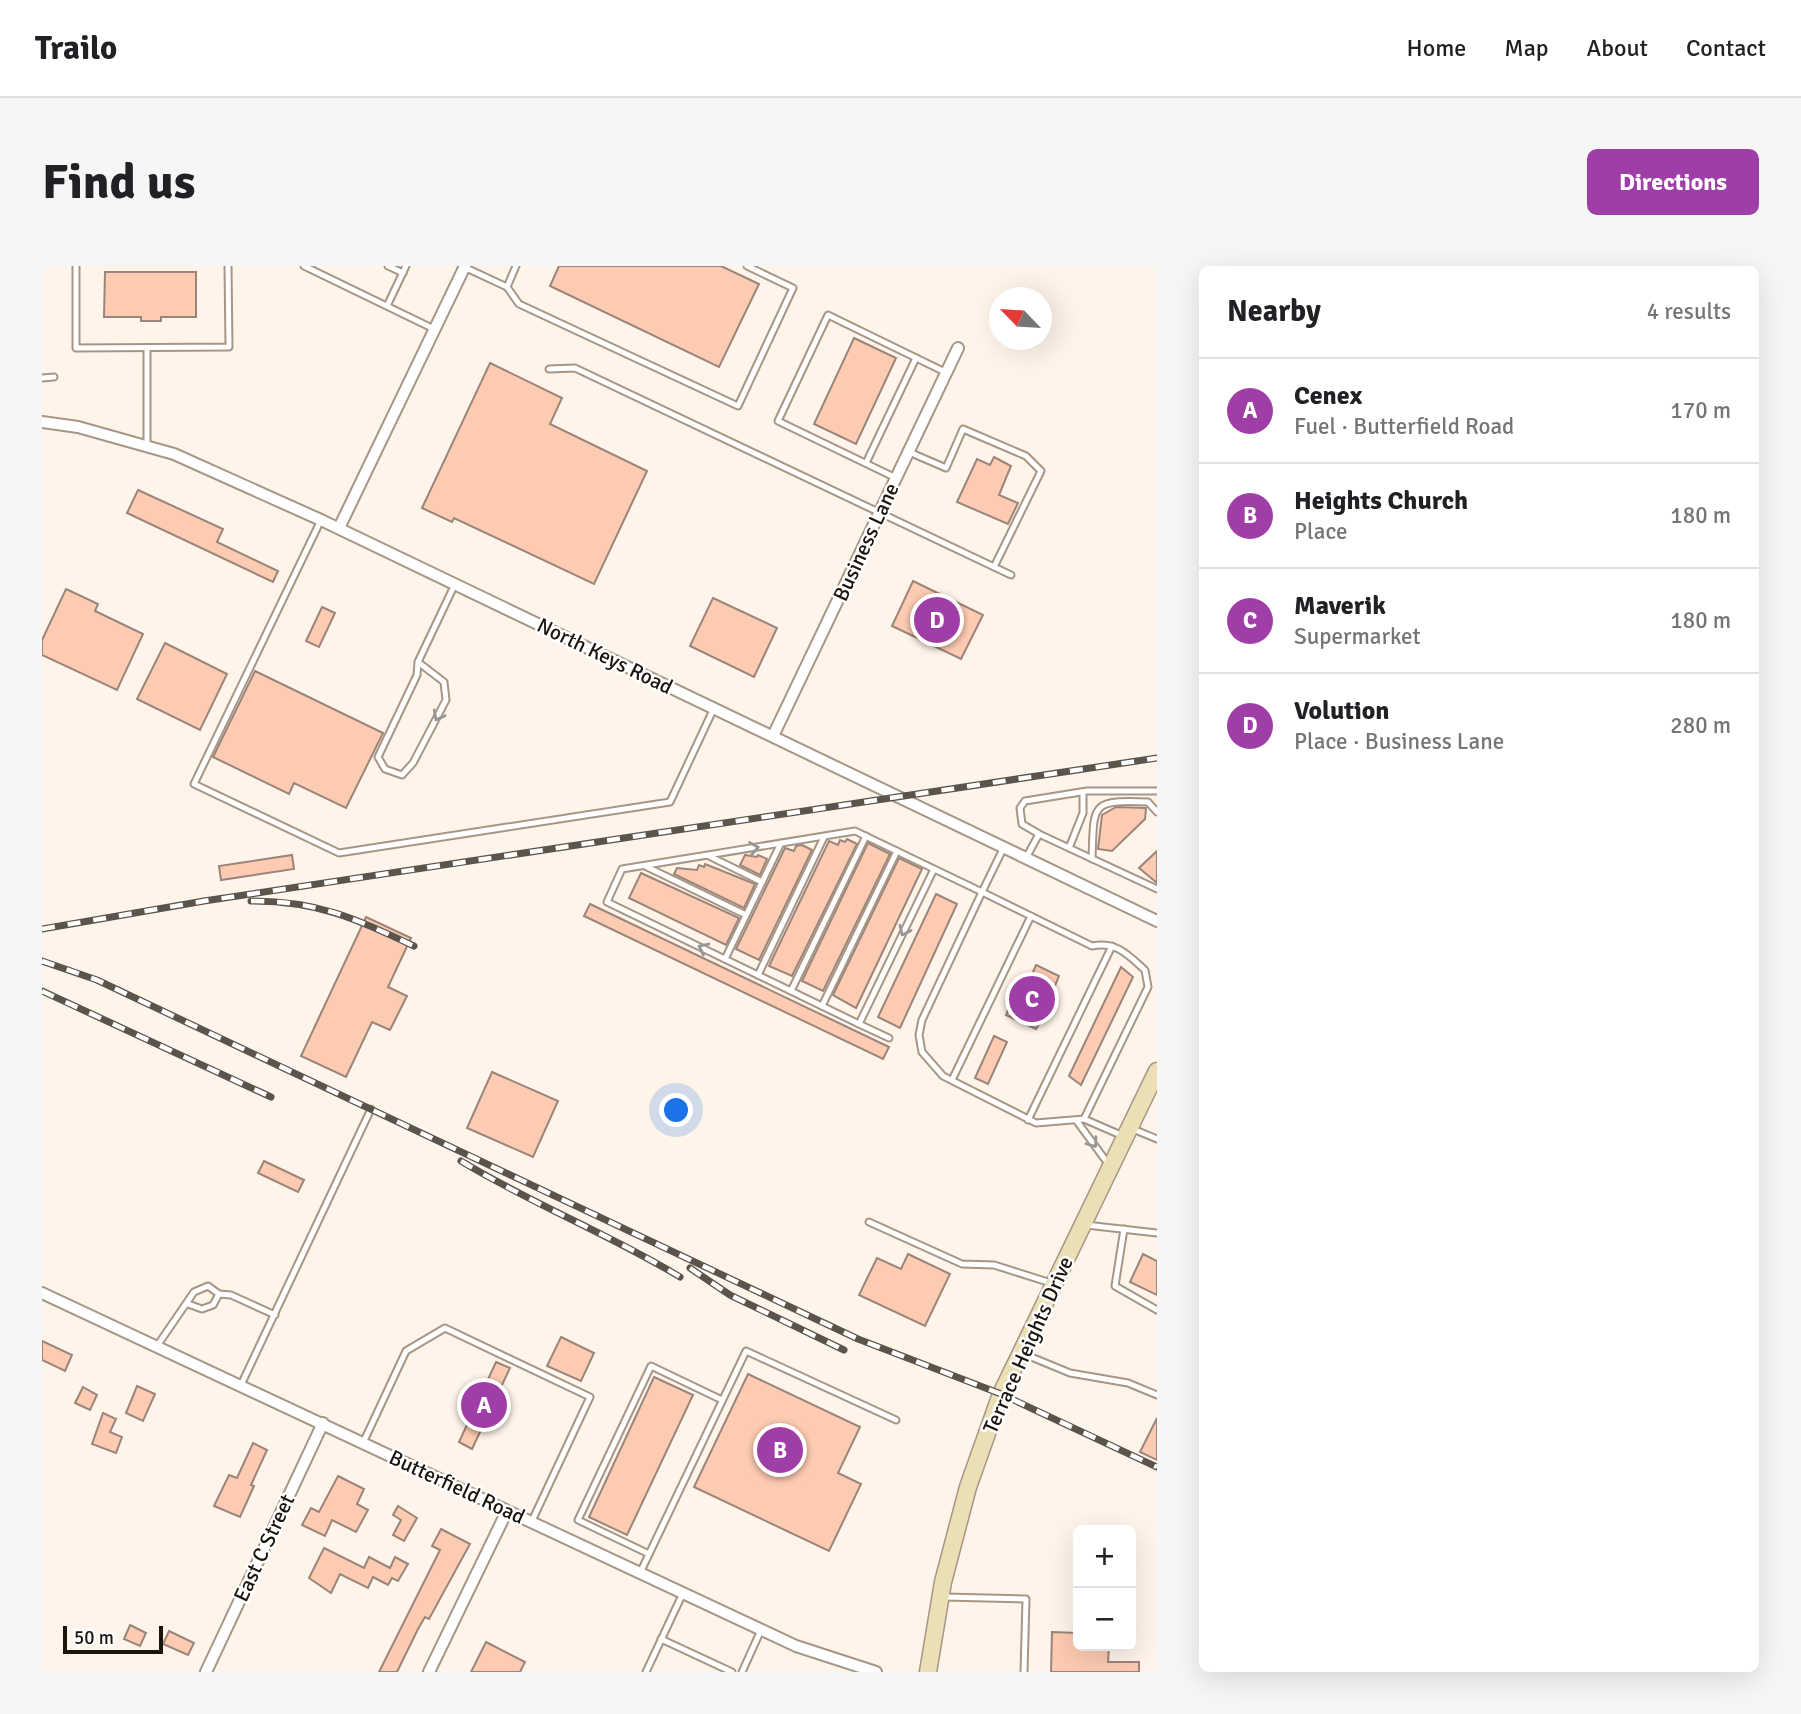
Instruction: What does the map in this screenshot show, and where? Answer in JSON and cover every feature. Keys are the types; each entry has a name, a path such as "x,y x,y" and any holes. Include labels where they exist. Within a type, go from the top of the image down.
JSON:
{"main road":[{"name":"Terrace Heights Drive","path":"928,1672 941,1597 968,1487 1001,1394 1157,1072"}],"street":[{"path":"339,528 465,266"},
{"name":"Business Lane","path":"773,736 958,348"},
{"name":"North Keys Road","path":"42,422 78,427 174,454 339,528 1157,921"},
{"name":"Butterfield Road","path":"42,1293 796,1646 876,1672"},
{"name":"East C Street","path":"206,1672 323,1423"},
{"path":"429,1672 507,1511"}],"lane":[{"path":"76,266 76,348 229,347 228,266"},
{"path":"304,266 434,329"},
{"path":"388,266 403,273"},
{"path":"387,306 406,266"},
{"path":"465,266 507,287 519,304 738,406 793,288 747,266"},
{"path":"507,287 516,266"},
{"path":"896,478 778,421 828,316 947,373"},
{"path":"147,348 147,445"},
{"path":"866,463 916,358"},
{"path":"549,369 575,368 1011,575"},
{"path":"42,377 54,377"},
{"path":"909,452 946,468 963,429 1026,456 1041,471 993,567"},
{"path":"321,520 194,783 242,807 339,853 670,802 714,708"},
{"path":"418,662 444,682 446,700 413,763 402,775 385,769 378,757 417,675 418,662 455,584"},
{"path":"1157,791 1083,792 1025,801 1020,808 1022,824 1157,889"},
{"path":"1069,848 1083,813 1083,792"},
{"path":"1092,859 1094,816 1099,807 1112,801 1148,802 1157,812"},
{"path":"889,1038 607,902 622,869 855,831 1092,946 1119,948 1145,970 1147,987 1084,1119"},
{"path":"1026,858 1039,834"},
{"path":"791,991 866,836"},
{"path":"758,975 824,837"},
{"path":"725,959 781,843"},
{"path":"1004,847 922,1020 919,1035 922,1052 932,1066 952,1080 1036,1123 1084,1119 1157,1139"},
{"path":"822,1006 897,851"},
{"path":"709,856 762,881"},
{"path":"644,866 746,915"},
{"path":"859,1024 934,869"},
{"path":"952,1080 1031,916"},
{"path":"1028,1120 1112,946"},
{"path":"241,1385 371,1110"},
{"path":"1076,1119 1111,1167"},
{"path":"869,1222 962,1264 994,1265 1054,1284"},
{"path":"1083,1225 1157,1233"},
{"path":"1124,1229 1115,1286 1157,1310"},
{"path":"157,1346 194,1292 208,1286 219,1294 231,1295 275,1315"},
{"path":"188,1304 202,1309 213,1305 219,1294"},
{"path":"363,1443 405,1351 445,1328 590,1397 531,1522"},
{"path":"640,1573 746,1351 896,1420"},
{"path":"1021,1353 1069,1373 1128,1382 1157,1395"},
{"path":"649,1554 578,1520 650,1366 722,1400"},
{"path":"646,1672 683,1593"},
{"path":"941,1597 1026,1600 1024,1672"},
{"path":"742,1672 762,1630"},
{"path":"661,1639 732,1672"}],"building":[{"path":"559,266 721,266 759,284 719,367 550,286"},
{"path":"105,272 196,272 196,317 161,317 161,321 141,321 141,317 104,317"},
{"path":"854,338 896,358 856,444 814,424"},
{"path":"490,363 562,398 550,424 647,471 594,584 454,518 452,522 422,508"},
{"path":"994,457 1011,466 999,495 1018,503 1008,524 957,502 977,459 990,465"},
{"path":"138,490 223,529 217,542 278,571 273,582 127,513"},
{"path":"913,581 983,615 961,659 892,626"},
{"path":"66,589 98,604 95,611 143,634 117,690 42,655 42,640"},
{"path":"713,598 777,628 754,677 690,646"},
{"path":"322,607 335,613 319,647 306,641"},
{"path":"165,643 227,674 200,730 137,699"},
{"path":"255,671 383,733 346,808 294,783 289,794 213,757"},
{"path":"1116,807 1146,808 1145,819 1112,851 1098,849 1102,815"},
{"path":"847,839 857,844 792,976 769,966 829,841 838,845 840,840 845,842"},
{"path":"868,843 890,854 823,991 802,981"},
{"path":"802,845 812,850 759,960 736,949 785,848 794,851 796,846"},
{"path":"1157,851 1157,883 1139,868"},
{"path":"292,855 294,869 221,880 219,866"},
{"path":"745,855 758,855 767,859 760,875 740,865"},
{"path":"899,858 922,869 856,1008 833,995"},
{"path":"705,864 755,884 744,908 674,874 677,868 697,870 699,865 704,867"},
{"path":"641,873 739,918 726,945 629,898"},
{"path":"936,894 957,904 900,1028 878,1017"},
{"path":"590,904 889,1047 883,1059 584,916"},
{"path":"366,917 411,938 388,987 407,996 390,1030 372,1022 346,1077 301,1056"},
{"path":"1036,965 1059,976 1048,1003 1051,1004 1036,1029 1006,1015 1020,983 1027,986"},
{"path":"1121,967 1133,977 1081,1085 1069,1076"},
{"path":"994,1036 1007,1042 988,1084 975,1078"},
{"path":"492,1072 558,1101 533,1157 467,1128"},
{"path":"264,1161 304,1180 298,1192 258,1173"},
{"path":"908,1254 950,1274 925,1326 859,1295 877,1258 901,1269"},
{"path":"1143,1254 1157,1261 1157,1295 1130,1282"},
{"path":"561,1337 594,1353 581,1381 547,1366"},
{"path":"42,1341 72,1355 65,1371 42,1360"},
{"path":"496,1362 510,1368 472,1449 459,1442"},
{"path":"748,1374 860,1427 838,1473 861,1484 829,1551 694,1487"},
{"path":"654,1377 693,1395 627,1535 589,1517"},
{"path":"137,1386 155,1394 143,1421 126,1413"},
{"path":"83,1387 97,1395 90,1410 75,1403"},
{"path":"103,1413 116,1419 110,1432 122,1437 116,1453 92,1444"},
{"path":"1157,1418 1157,1460 1140,1452"},
{"path":"253,1443 267,1450 240,1517 214,1506 229,1475 237,1478"},
{"path":"338,1476 364,1489 357,1504 368,1510 356,1532 332,1520 325,1536 302,1525 311,1508 319,1512"},
{"path":"398,1506 417,1518 404,1541 393,1535 401,1520 393,1515"},
{"path":"441,1529 470,1544 429,1619 425,1617 418,1629 397,1672 379,1672 440,1550 432,1546"},
{"path":"324,1548 364,1568 369,1557 390,1568 395,1557 408,1564 398,1581 392,1578 388,1585 373,1577 368,1588 340,1574 331,1593 309,1578"},
{"path":"130,1625 146,1633 140,1646 124,1639"},
{"path":"169,1631 194,1643 188,1655 163,1644"},
{"path":"1052,1632 1073,1633 1073,1651 1109,1651 1108,1662 1139,1662 1139,1672 1051,1672"},
{"path":"486,1642 525,1662 520,1672 471,1672"}],"railway":[{"path":"42,929 204,901 1157,758"},
{"path":"251,901 296,904 335,913 414,946"},
{"path":"42,961 97,980 858,1339 1001,1394 1157,1467"},
{"path":"42,991 271,1097"},
{"path":"461,1161 680,1277"},
{"path":"690,1268 730,1295 844,1350"}],"place":[{"name":"Volution","path":"937,620"},
{"name":"Maverik","path":"1032,999"},
{"name":"Cenex","path":"484,1405"},
{"name":"Heights Church","path":"780,1450"}]}
